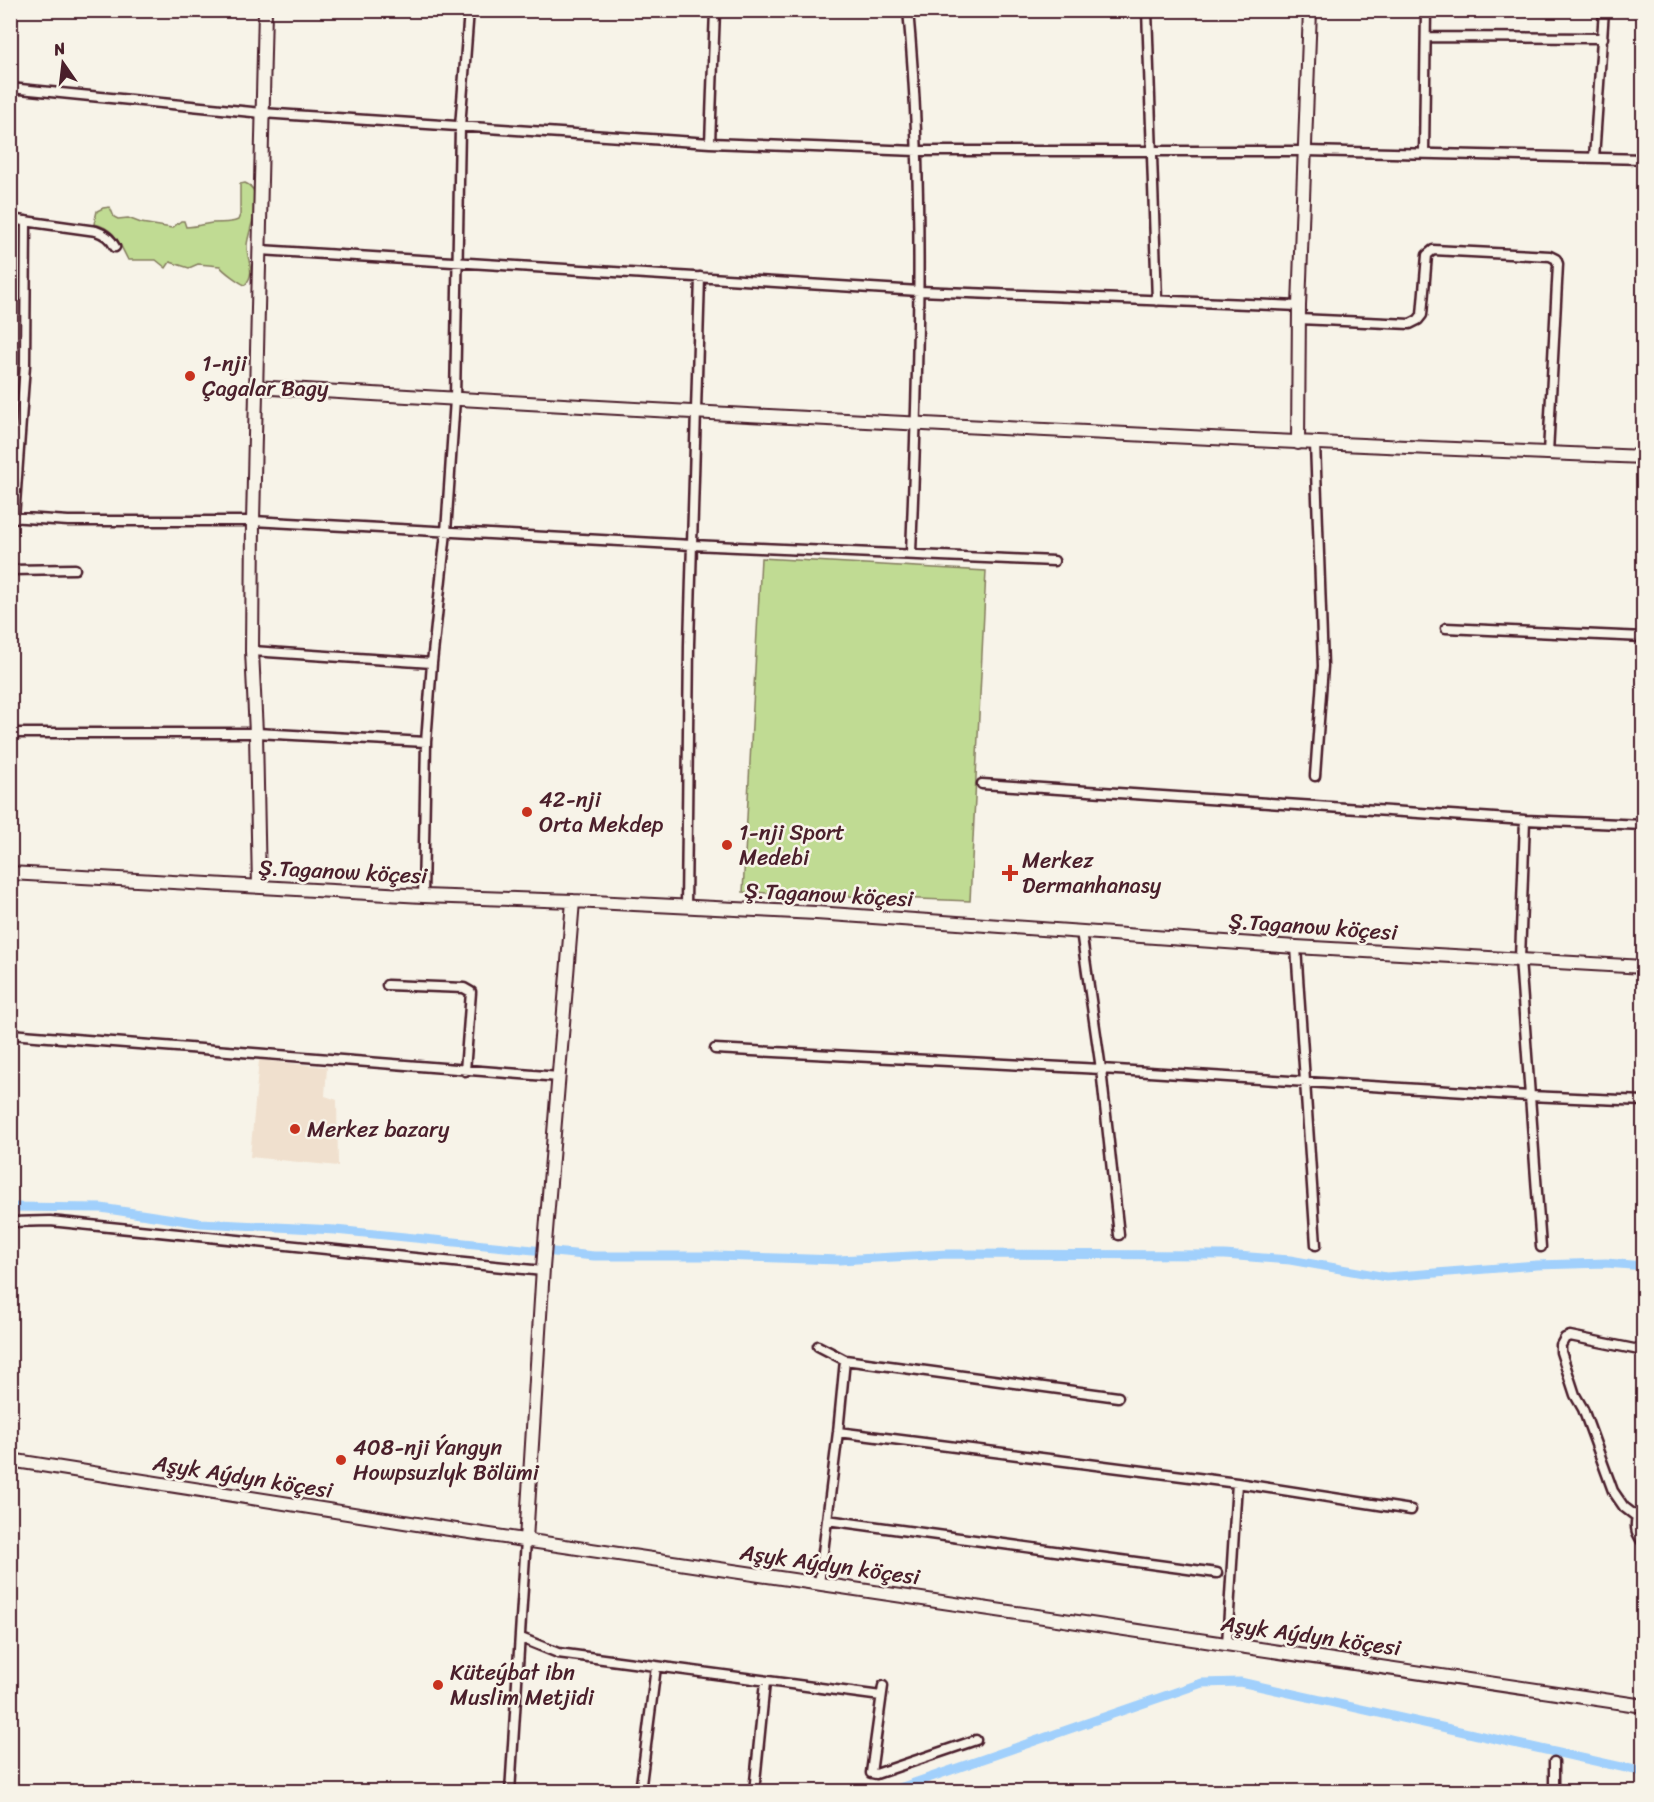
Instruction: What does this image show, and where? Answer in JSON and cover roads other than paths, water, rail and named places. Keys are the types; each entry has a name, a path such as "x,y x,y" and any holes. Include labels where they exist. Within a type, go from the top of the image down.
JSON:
{"street":[{"path":"259,887 252,651 255,387 265,10"},
{"path":"423,896 426,741 446,532 455,399 460,127 469,10"},
{"path":"710,143 715,10"},
{"path":"908,10 917,151 919,291 911,553"},
{"path":"1147,10 1157,301"},
{"path":"1298,443 1299,306 1310,10"},
{"path":"1424,153 1426,10"},
{"path":"1594,158 1604,10"},
{"path":"1426,37 1602,38"},
{"path":"10,88 262,113 710,143 917,151 1306,151 1644,159"},
{"path":"10,219 96,231 110,239 115,247"},
{"path":"26,221 25,365 12,518 68,521 253,521 692,545 1054,561"},
{"path":"260,249 919,291 1299,306"},
{"path":"1299,319 1410,324 1418,320 1422,315 1427,255 1433,250 1550,256 1556,259 1558,264 1548,453"},
{"path":"686,907 692,545 700,277"},
{"path":"255,387 695,413 1298,443 1644,457"},
{"path":"1315,443 1323,666 1315,776"},
{"path":"10,570 75,569"},
{"path":"1446,628 1644,637"},
{"path":"252,651 432,663"},
{"path":"10,733 256,733 426,741"},
{"path":"982,783 1644,825"},
{"path":"1525,819 1520,959 1541,1247"},
{"name":"Ş.Taganow köçesi","path":"10,873 423,896 816,913 1296,947 1644,967"},
{"path":"510,1791 543,1270 573,901"},
{"path":"1081,932 1101,1069 1119,1235"},
{"path":"1296,947 1316,1245"},
{"path":"387,985 468,989 471,996 465,1071"},
{"path":"10,1034 560,1077"},
{"path":"715,1049 1644,1101"},
{"path":"10,1221 50,1221 543,1270"},
{"path":"1644,1350 1570,1336 1565,1338 1561,1345 1561,1352 1575,1395 1583,1408 1613,1491 1624,1507 1637,1517 1635,1528 1644,1544"},
{"path":"818,1346 845,1360 1118,1397"},
{"path":"819,1584 845,1360"},
{"path":"838,1432 1237,1483 1411,1510"},
{"name":"Aşyk Aýdyn köçesi","path":"10,1460 526,1540 1644,1706"},
{"path":"1227,1644 1237,1483"},
{"path":"827,1520 1217,1573"},
{"path":"521,1638 558,1653 881,1696"},
{"path":"640,1791 656,1667"},
{"path":"754,1791 765,1682"},
{"path":"883,1686 871,1773 876,1774 976,1740"},
{"path":"1554,1762 1554,1791"}],"waterway":[{"path":"10,1207 101,1208 200,1223 335,1230 594,1256 715,1256 839,1260 948,1254 1225,1255 1290,1260 1386,1277 1537,1265 1606,1263 1644,1266"},
{"path":"888,1792 1202,1683 1240,1682 1644,1772"}],"place":[{"name":"1-nji Çagalar Bagy","path":"190,376"},
{"name":"42-nji Orta Mekdep","path":"527,812"},
{"name":"1-nji Sport Medebi","path":"727,845"},
{"name":"Merkez Dermanhanasy","path":"1010,873"},
{"name":"Merkez bazary","path":"295,1129"},
{"name":"408-nji Ýangyn Howpsuzlyk Bölümi","path":"341,1460"},
{"name":"Küteýbat ibn Muslim Metjidi","path":"438,1685"}]}
